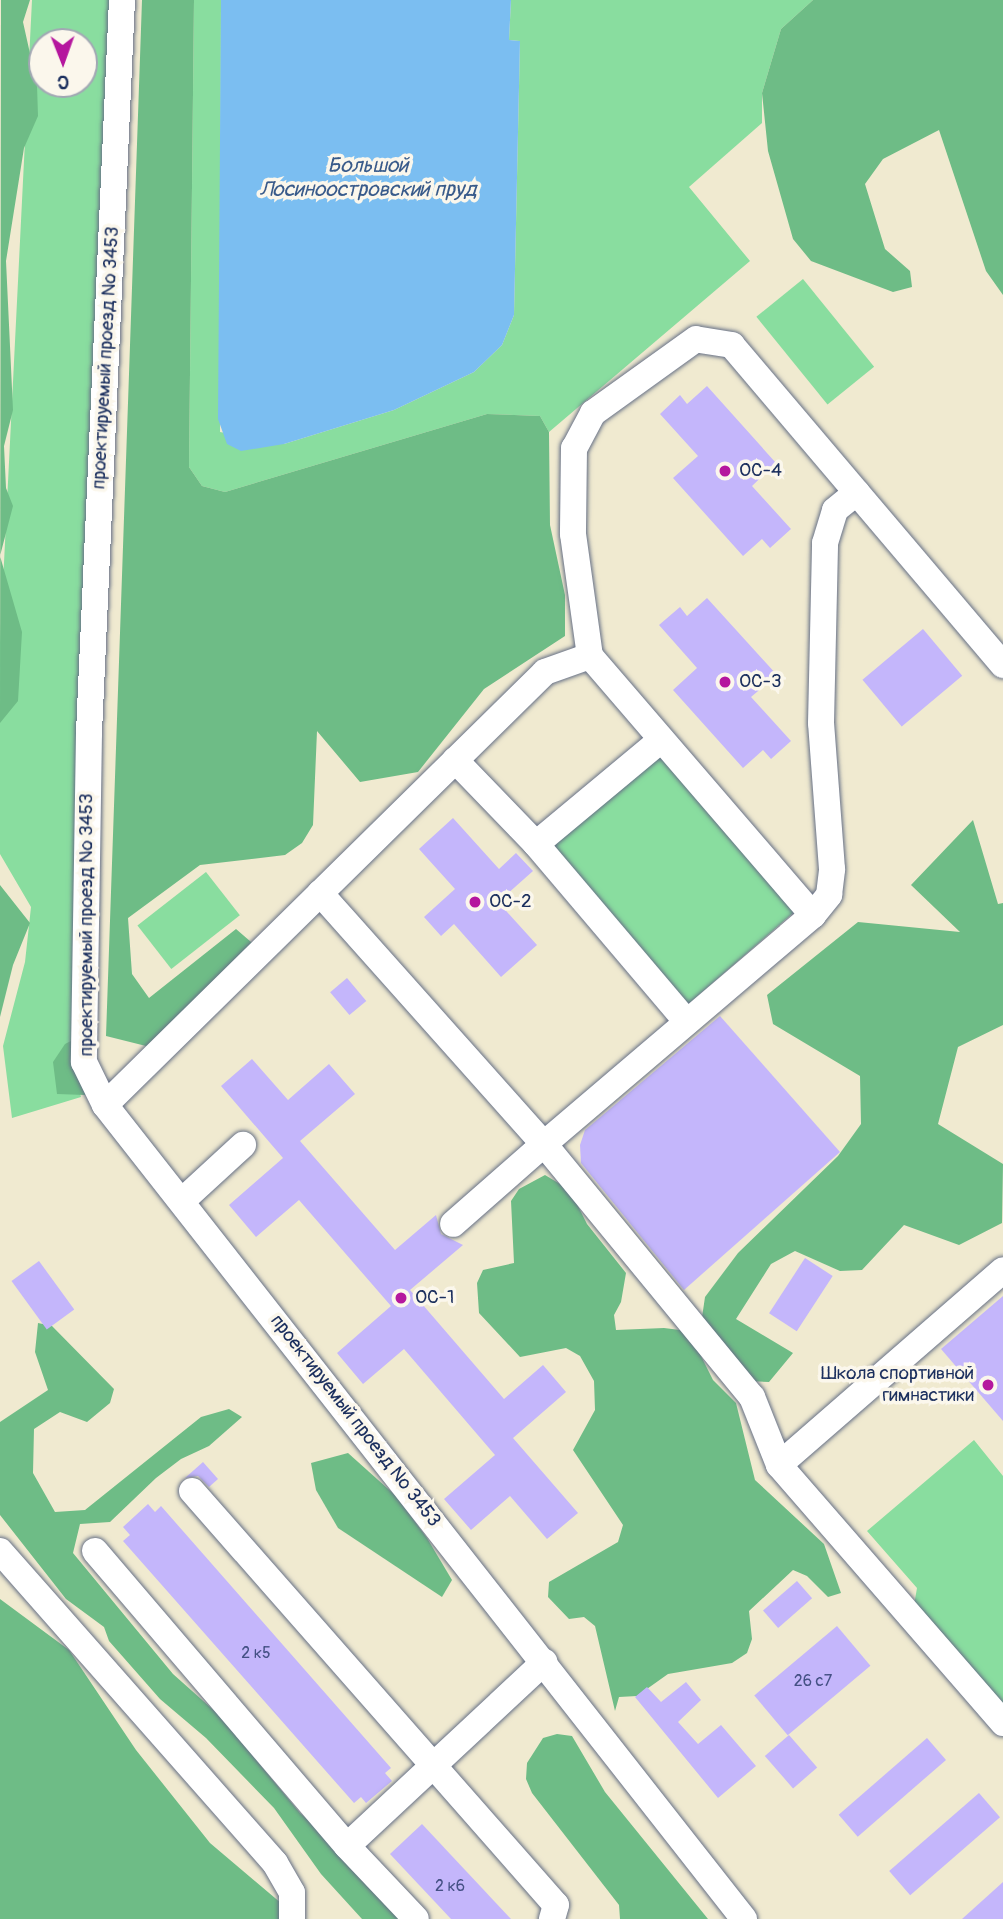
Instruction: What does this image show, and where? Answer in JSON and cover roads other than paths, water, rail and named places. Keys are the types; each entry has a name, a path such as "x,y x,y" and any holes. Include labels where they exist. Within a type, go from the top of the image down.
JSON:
{"street":[{"name":"проектируемый проезд № 3453","path":"122,0 89,733 84,1062 105,1105 744,1919"},
{"path":"813,915 590,656 573,534 574,448 593,413 672,353 696,339 732,345 1003,665"},
{"path":"453,1224 813,915 829,895 832,869 821,723 825,543 835,510 857,492"},
{"path":"105,1105 545,672 590,656"},
{"path":"536,844 661,740"},
{"path":"455,760 536,844 687,1022"},
{"path":"320,893 544,1144 751,1397 779,1465 1003,1723"},
{"path":"182,1201 243,1145"},
{"path":"779,1465 1003,1270"},
{"path":"192,1491 556,1905 552,1919"},
{"path":"0,1551 275,1863 292,1893 292,1919"},
{"path":"95,1551 347,1846 416,1919"},
{"path":"347,1846 544,1662"}],"water":[{"name":"Большой Лосиноостровский пруд","path":"221,0 511,0 509,40 520,41 514,315 502,345 474,372 394,410 284,444 241,451 227,444 218,419"}],"place":[{"name":"ОС-4","path":"725,471"},
{"name":"ОС-3","path":"725,682"},
{"name":"ОС-2","path":"475,902"},
{"name":"ОС-1","path":"401,1298"},
{"name":"Школа спортивной гимнастики","path":"988,1385"}]}
